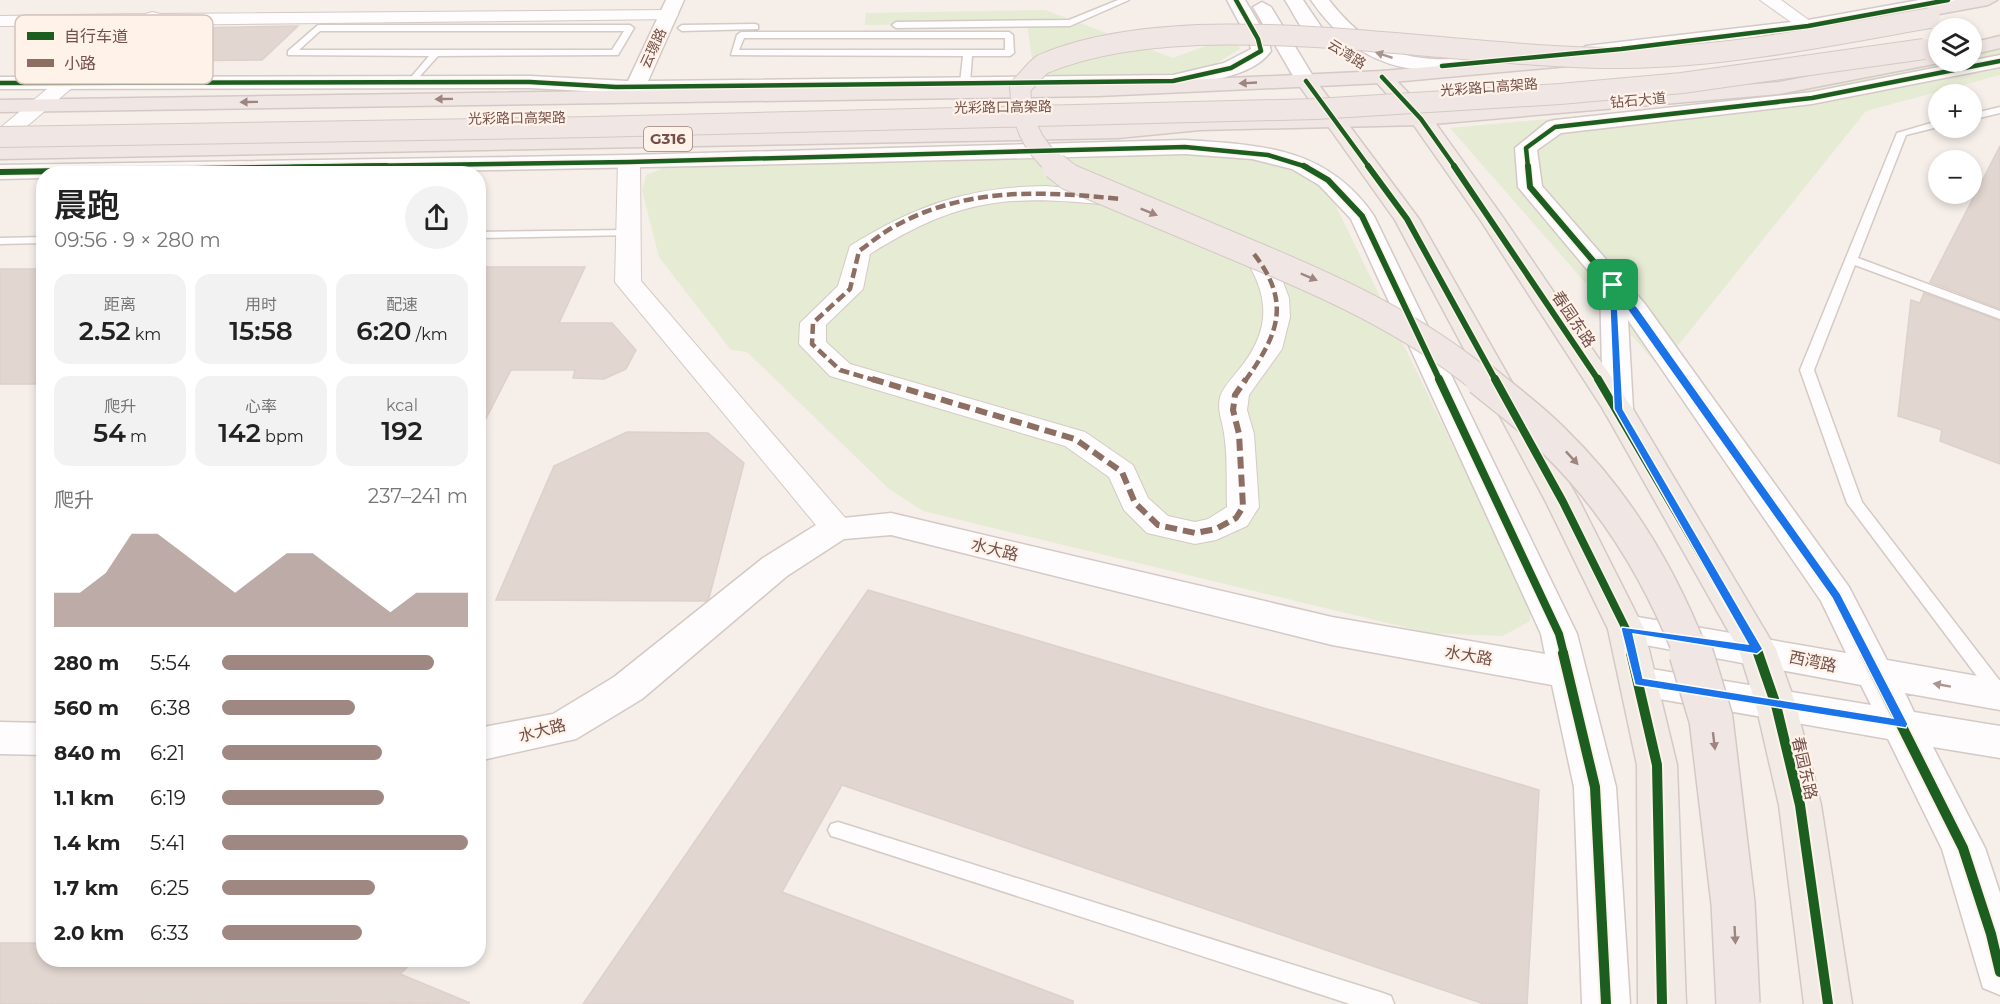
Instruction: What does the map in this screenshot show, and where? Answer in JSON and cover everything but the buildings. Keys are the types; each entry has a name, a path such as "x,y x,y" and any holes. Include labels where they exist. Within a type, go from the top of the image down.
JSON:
{"highway":[{"path":"0,106 485,98 639,90 1098,90 1382,77 1703,50 1988,0"},
{"path":"1973,18 2000,7"},
{"name":"光彩路口高架路","path":"1982,19 2000,14"},
{"path":"1738,1004 1733,903 1724,822 1711,719 1698,670 1674,611 1641,552 1590,478 1554,439 1456,359 1407,326 1314,280 1069,177 1042,157 1029,136 1021,112 1020,87 1041,65 1067,48 1095,36 1149,23 1200,18 1294,21 1510,51 1625,58 1928,33"},
{"path":"1982,36 2000,32"},
{"name":"光彩路口高架路","path":"0,125 278,123 1262,101 1635,76 1791,56 1928,34"},
{"name":"光彩路口高架路","path":"0,138 279,135 1267,112 1476,101 1654,87 1815,68 1928,35"},
{"name":"钻石大道","path":"1335,122 1421,119 1779,88 1885,69 1928,40"},
{"path":"1982,52 1999,57"},
{"name":"G316","path":"0,152 1065,132 1200,124 1335,122"}],"main road":[{"name":"春园东路","path":"1382,77 1421,119 1493,221 1618,409 1757,649 1776,705 1800,805 1828,1004"},
{"path":"1306,81 1407,219 1563,502 1626,629 1657,765 1662,1004"}],"street":[{"path":"156,15 175,0"},
{"name":"云璟路","path":"639,90 675,14 694,0"},
{"path":"213,83 530,82 639,90 1173,81 1214,72 1252,59 1261,51 1258,39 1236,0"},
{"path":"1258,0 1306,81"},
{"name":"云湾路","path":"1294,0 1317,35 1382,77"},
{"path":"1320,0 1346,33 1372,51 1408,63 1442,66 1621,49 1780,38"},
{"path":"1769,0 1808,26"},
{"path":"213,19 675,14"},
{"path":"0,21 15,21"},
{"path":"1621,49 1808,26 1928,31"},
{"path":"1999,57 1812,98 1555,127 1526,148 1530,187 1635,310 1836,596 1963,848 1991,934 2000,972"},
{"path":"0,138 65,84"},
{"path":"1691,112 1779,88"},
{"path":"1065,132 1185,147 1251,151 1282,157 1317,172 1362,216 1559,634 1595,787 1606,1004"},
{"path":"707,160 846,136"},
{"path":"486,168 1185,147"},
{"path":"628,162 628,282 836,528"},
{"path":"0,172 36,172"},
{"path":"1120,199 1064,193 1001,192 945,204 897,225 859,251 850,289 813,323 812,344 840,370 1075,439 1122,472 1135,503 1158,525 1195,533 1216,529 1236,518 1243,507 1239,434 1233,411 1235,395 1268,349 1277,317 1276,298 1267,272 1254,254"},
{"path":"1613,285 1618,409"},
{"name":"水大路","path":"486,743 562,728 628,688 775,567 836,528 891,524 1332,630 1568,673"},
{"name":"西湾路","path":"1626,629 1757,649 1876,674 2000,694"},
{"path":"1639,682 2000,741"},
{"path":"0,738 36,739"}],"lane":[{"path":"675,14 1070,23 1125,0"},
{"path":"318,28 630,28 615,52 436,53 291,53 318,28"},
{"path":"741,35 1009,35 1010,53 968,53 957,53 734,53 741,35"},
{"path":"412,82 436,53"},
{"path":"965,83 968,53"},
{"path":"1982,114 2000,110"},
{"path":"1928,126 1902,133 1807,370 1855,503 2000,694"},
{"path":"486,235 628,233"},
{"path":"0,241 36,240"},
{"path":"1851,260 2000,315"},
{"path":"838,830 1383,1004"}],"green space":[{"path":"1045,10 1173,58 1235,35 1240,49 1212,66 1172,78 1035,79 1027,24 865,25 866,13"},
{"path":"2000,48 2000,75 1966,84 1928,84 1928,94 1866,111 1660,368 1450,128 1757,100 1928,64 1928,72 1982,72 1982,52"},
{"path":"1209,152 1273,160 1301,172 1328,190 1532,608 1529,622 1502,636 1429,633 923,511 888,488 747,352 731,350 659,257 642,190 646,175 663,168"}],"marked path":[{"path":"1120,199 1062,194 1006,194 951,203 924,212 897,225 859,251 850,289 813,323 812,344 840,370 1075,439 1122,472 1135,503 1158,525 1195,533 1216,529 1236,518 1243,507 1239,434 1233,410 1235,395 1268,349 1277,317 1276,298 1267,271 1254,254"}],"cycle path":[{"path":"213,83 530,82 616,87 1173,81 1231,68 1261,51 1258,39 1236,0"},
{"path":"1442,66 1621,49 1808,26 1948,0"},
{"path":"2000,61 1812,98 1555,127 1526,148 1530,187 1635,310 1836,596 1963,848 1991,934 2000,972"},
{"path":"1382,77 1421,119 1493,221 1618,409 1757,649 1776,705 1800,805 1828,1004"},
{"path":"1306,81 1407,219 1563,502 1626,629 1657,765 1662,1004"},
{"path":"0,83 15,83"},
{"path":"377,166 629,162 1185,147 1235,150 1284,158 1321,175 1362,216 1559,634 1595,787 1606,1004"},
{"path":"0,172 36,171"}],"route":[{"path":"1613,285 1635,310 1836,596 1902,724 1639,682 1626,629 1757,649 1618,409 1613,285"}]}
